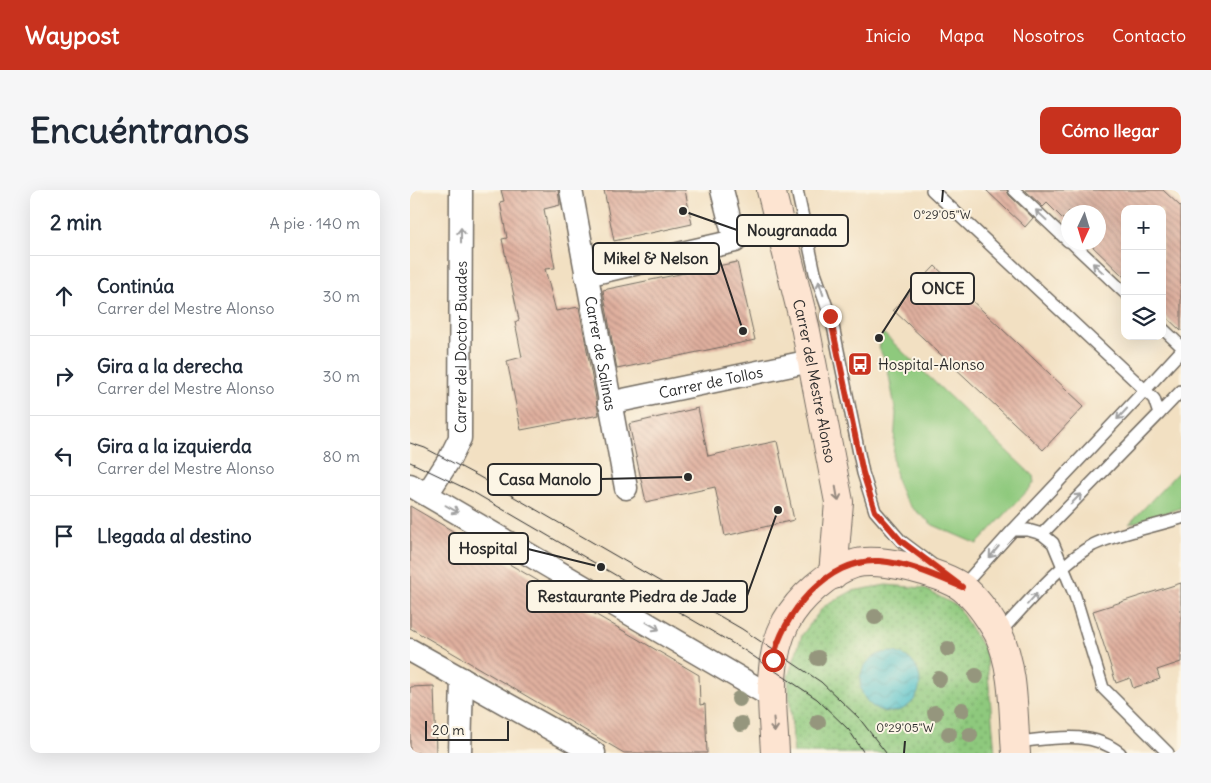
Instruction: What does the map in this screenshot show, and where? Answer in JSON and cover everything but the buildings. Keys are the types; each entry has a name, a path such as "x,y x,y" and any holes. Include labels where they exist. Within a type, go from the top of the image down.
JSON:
{"main road":[{"name":"Carrer del Mestre Alonso","path":"771,190 811,361 839,502 833,575"},
{"name":"Carrer del Mestre Alonso","path":"776,753 772,696 773,660 787,621 807,595 833,575 854,564 878,561 932,574 962,587 983,608 998,634 1007,664 1016,747"}],"street":[{"name":"Carrer del Doctor Buades","path":"419,490 449,460 460,438 461,190"},
{"name":"Carrer de Salinas","path":"571,190 626,488"},
{"path":"586,275 735,241 722,190"},
{"name":"Carrer de Tollos","path":"609,403 811,361"},
{"path":"419,490 772,696"},
{"path":"410,650 594,753"},
{"path":"460,753 462,679"}],"lane":[{"name":"Carrer del Mestre Alonso","path":"797,190 815,273 832,321 863,473 875,511 901,541 962,587"},
{"path":"932,190 1154,398 1159,414"},
{"path":"1014,190 1061,234"},
{"path":"1078,250 1121,289"},
{"path":"1166,332 1181,346"},
{"path":"962,587 1181,351"},
{"path":"1042,534 1181,391"},
{"path":"998,634 1062,569 1093,546 1181,518"},
{"path":"1013,530 1028,530 1042,534 1053,543 1060,556 1062,569 1075,596 1103,688 1168,753"},
{"path":"1016,747 1086,737 1110,745 1120,753"}],"green space":[{"path":"883,333 1033,476 1034,483 1031,487 977,544 933,525 911,507 903,496 897,482 893,460 896,413 887,365 879,348"},
{"path":"1181,469 1181,508 1129,524"},
{"path":"886,585 923,588 957,606 986,652 995,753 794,753 788,677 802,635 823,607 852,591"}],"water":[{"path":"884,652 896,652 912,660 918,670 920,682 918,694 912,704 896,712 884,712 868,704 860,688 860,676 868,660"}],"tram line":[{"path":"410,443 425,448 478,476 742,629 821,682 859,718 886,753"},
{"path":"410,462 473,492 744,650 817,699 849,730 864,753"}],"place":[{"name":"Nougranada","path":"683,211"},
{"name":"Mikel & Nelson","path":"743,331"},
{"name":"ONCE","path":"879,338"},
{"name":"Hospital-Alonso","path":"860,364"},
{"name":"Casa Manolo","path":"688,477"},
{"name":"Restaurante Piedra de Jade","path":"778,510"},
{"name":"Hospital","path":"601,567"}],"route":[{"path":"773,660 787,621 807,595 833,575 854,564 878,561 901,565 932,574 962,587 901,541 875,511 863,473 830,316"}]}
